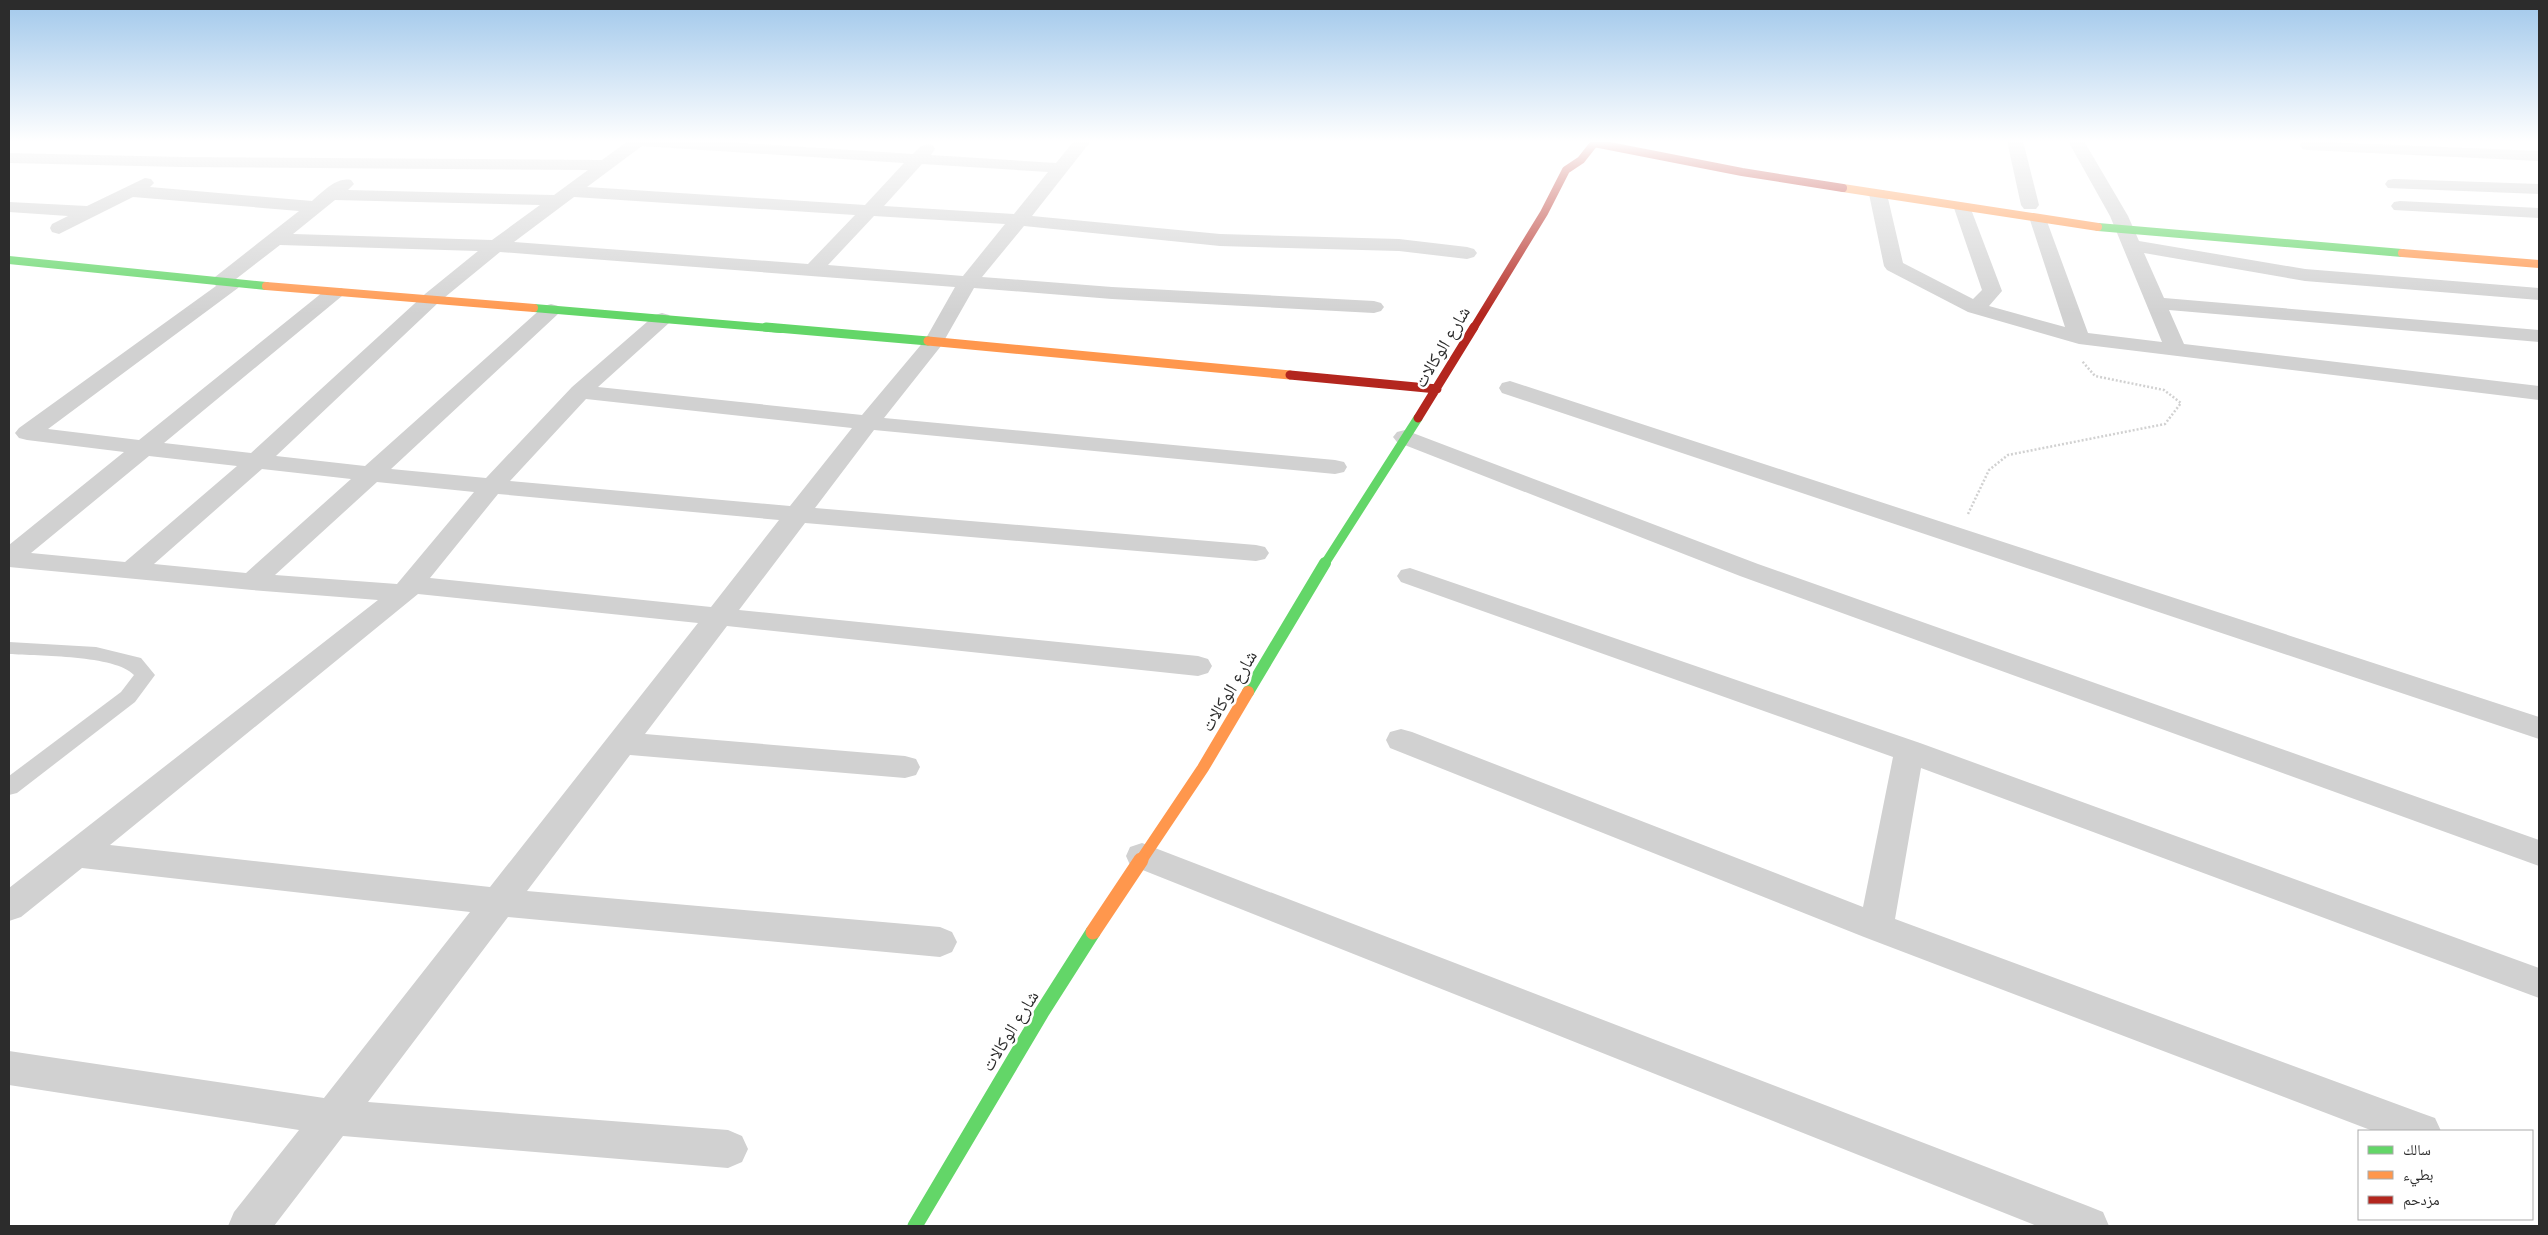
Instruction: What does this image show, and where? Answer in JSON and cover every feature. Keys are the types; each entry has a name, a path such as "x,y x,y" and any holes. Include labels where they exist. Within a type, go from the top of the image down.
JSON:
{"street":[{"path":"59,228 115,199"},
{"path":"219,199 317,207"},
{"path":"231,284 222,281 327,199"},
{"path":"132,570 256,462 432,298 496,246 559,199"},
{"path":"616,199 1021,220 1220,240 1398,245 1467,253"},
{"path":"814,269 879,199"},
{"path":"249,1226 868,423 934,342 968,282 1037,199"},
{"name":"شارع الوكالات","path":"915,1226 1042,1012 1142,856 1217,746 1327,560 1437,389 1551,199"},
{"path":"1879,199 1894,266 1975,308 2079,338 2539,393"},
{"path":"1906,199 1963,208 2034,213 2122,225 2539,264"},
{"path":"1969,199 2034,213 2078,212"},
{"path":"2030,199 2079,338"},
{"path":"2108,199 2122,225 2176,350"},
{"path":"2400,206 2539,213"},
{"path":"9,207 89,212"},
{"path":"1963,208 1992,291 1975,308"},
{"path":"2122,225 2306,275 2539,294"},
{"path":"277,239 496,246 1112,293 1374,307"},
{"path":"9,260 231,284 432,298 1437,389"},
{"path":"231,284 27,433 141,449 368,474 1256,554"},
{"path":"2472,289 2539,355"},
{"path":"9,558 335,292"},
{"path":"2156,303 2539,336"},
{"path":"252,582 368,474 551,310"},
{"path":"9,907 408,589 493,485 580,392 662,319"},
{"path":"1510,388 2539,728"},
{"path":"580,392 868,423 1335,468"},
{"path":"1405,437 1749,570 2539,853"},
{"path":"9,558 252,582 408,589 718,617 1198,666"},
{"path":"1410,576 1909,751 2539,983"},
{"path":"1402,740 1876,927 2418,1130"},
{"path":"622,743 905,767"},
{"path":"1876,927 1909,751"},
{"path":"74,854 500,902 940,942"},
{"path":"1142,856 2088,1226"},
{"path":"9,1068 334,1117 728,1149"}],"lane":[{"path":"9,648 96,654 134,663 145,675 128,697 9,787"}],"path":[{"path":"1958,535 1989,470 2008,455 2165,424 2181,403 2164,390 2095,376 2082,362 2079,338"}],"traffic: fast":[{"path":"2098,227 2402,253"},
{"path":"9,260 266,286"},
{"path":"534,308 928,341"},
{"path":"1248,692 1327,560 1418,418"},
{"path":"915,1226 1042,1012 1093,932"}],"traffic: slow":[{"path":"1913,199 2098,227"},
{"path":"2402,253 2539,264"},
{"path":"266,286 432,298 534,308"},
{"path":"928,341 1290,375"},
{"path":"1093,932 1203,768 1248,692"}],"traffic: jam":[{"path":"1418,418 1551,199"},
{"path":"1290,375 1437,389"}]}
